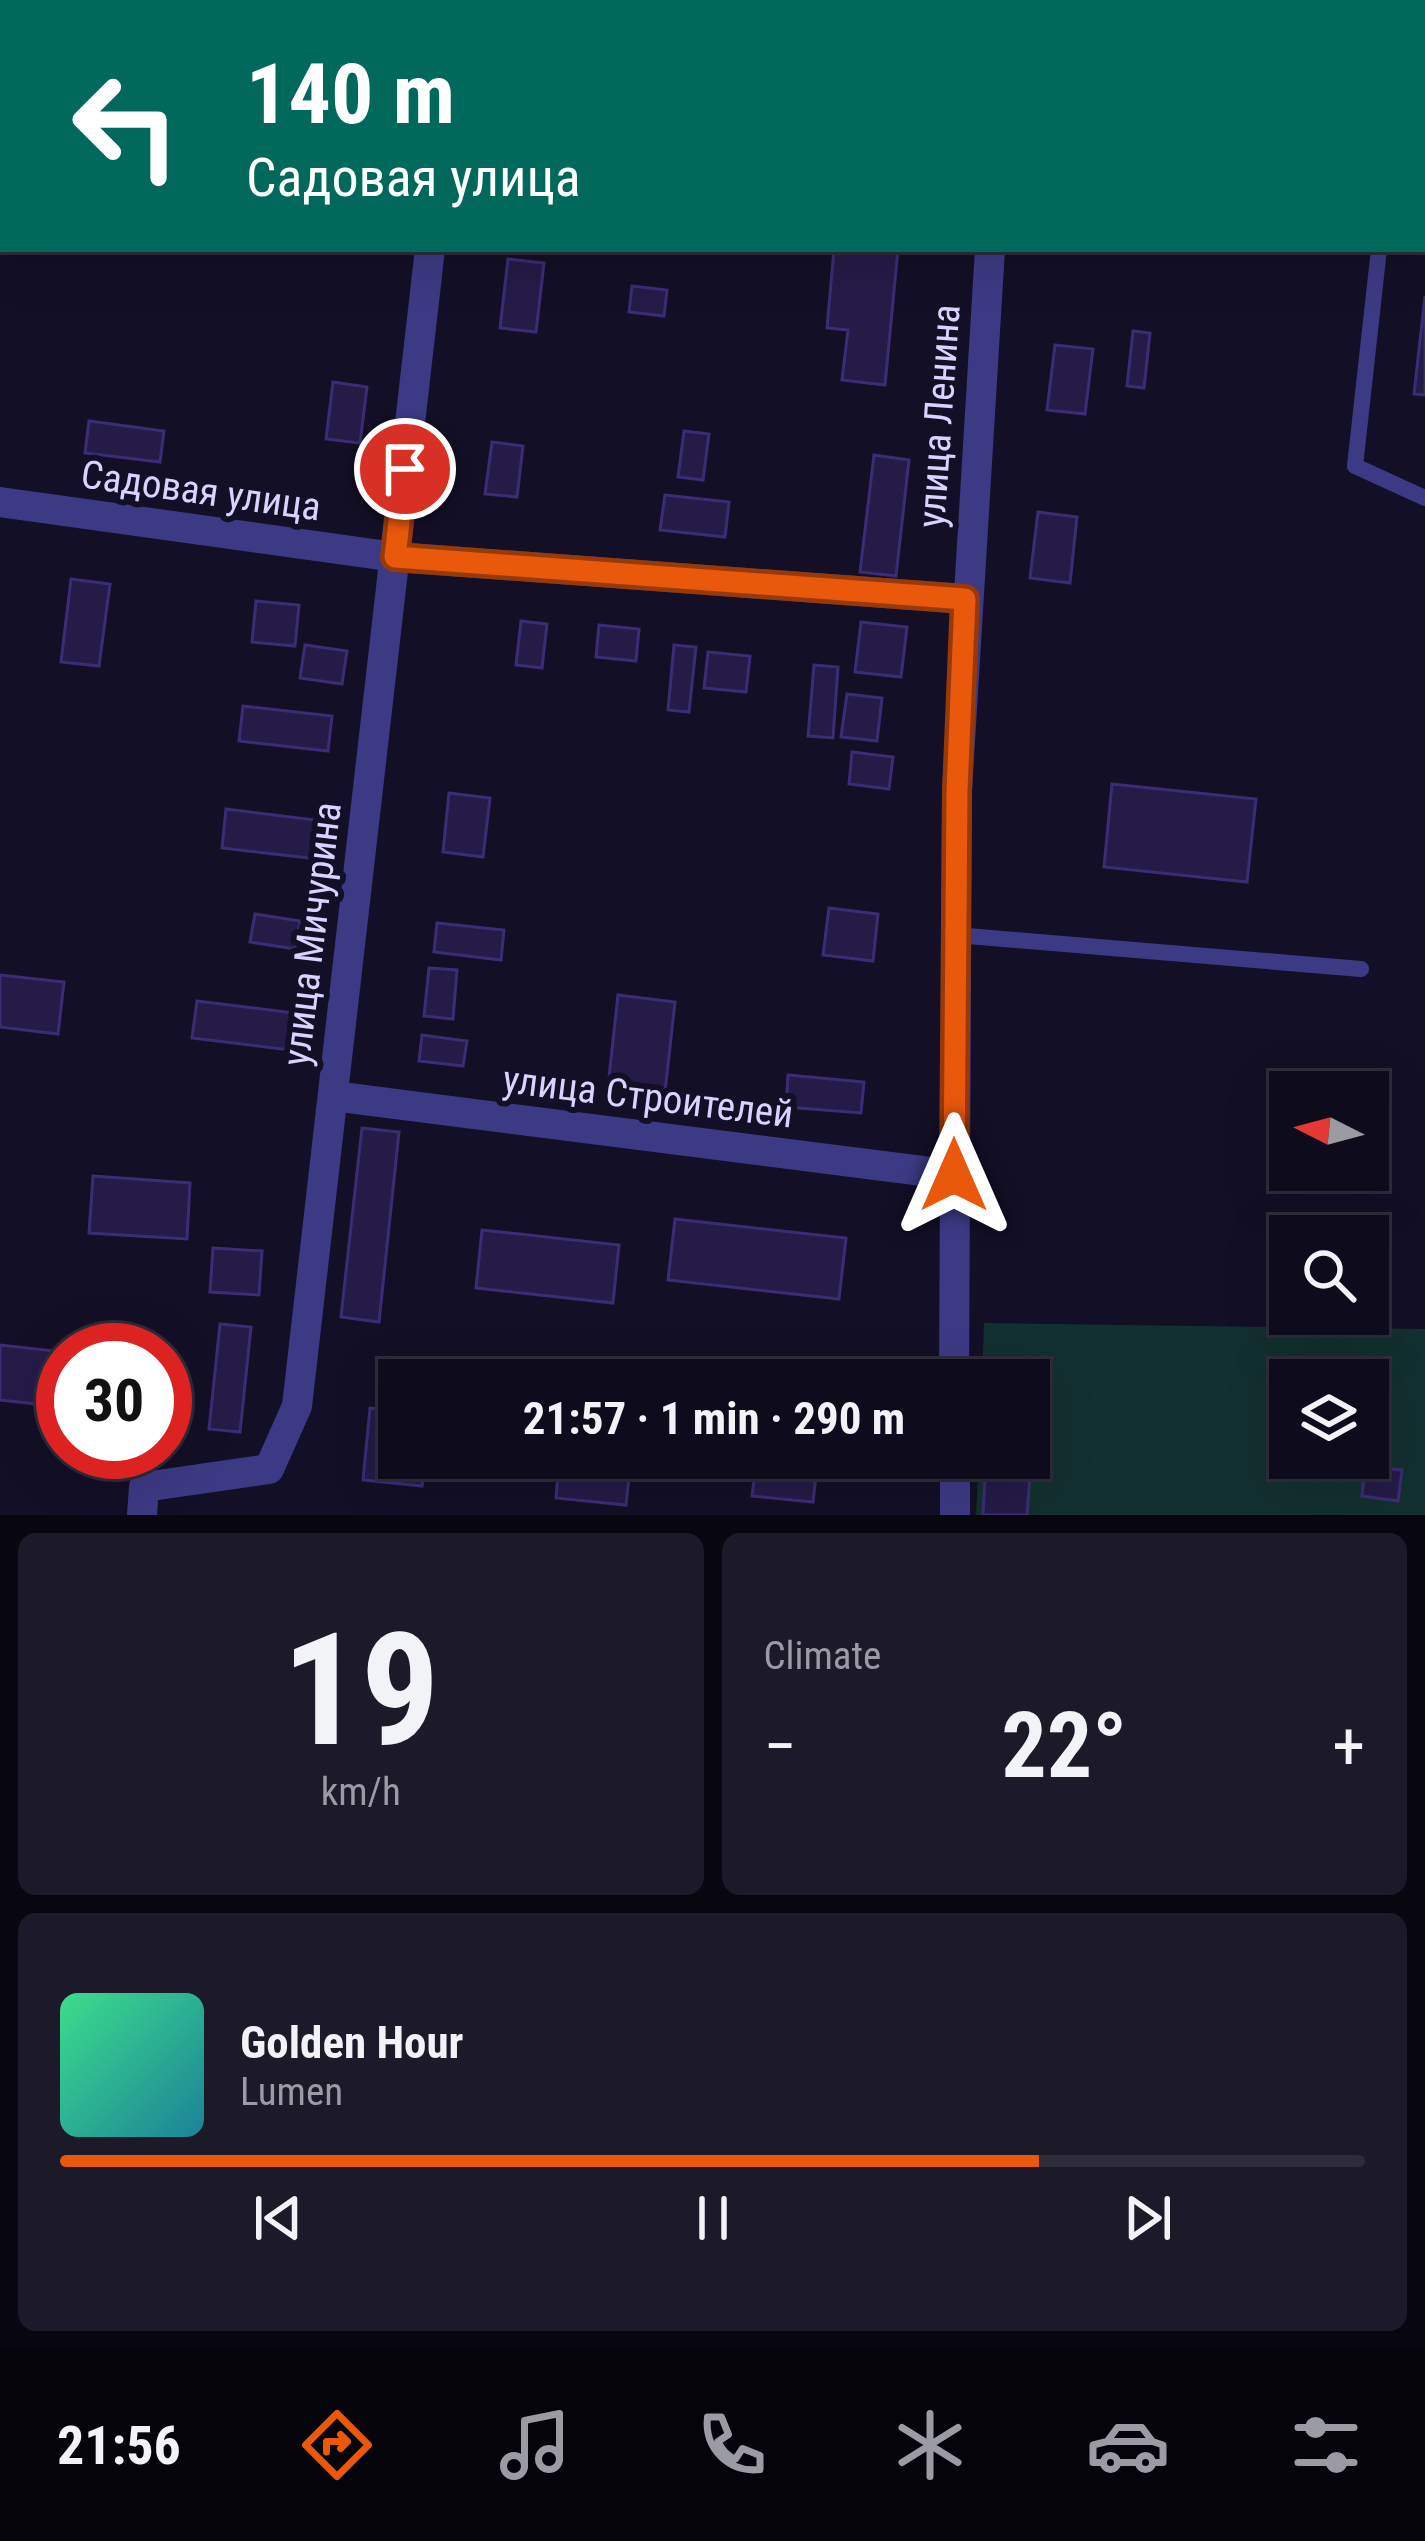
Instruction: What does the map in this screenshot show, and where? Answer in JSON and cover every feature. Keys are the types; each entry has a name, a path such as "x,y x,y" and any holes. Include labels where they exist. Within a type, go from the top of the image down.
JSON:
{"street":[{"name":"улица Мичурина","path":"142,1515 144,1487 269,1469 297,1406 430,252"},
{"name":"улица Ленина","path":"955,1359 956,935 965,599 990,252"},
{"name":"Садовая улица","path":"0,502 395,557 965,599"},
{"name":"улица Строителей","path":"333,1096 954,1175"},
{"path":"955,1479 955,1515"}],"lane":[{"path":"1379,252 1354,466 1425,497"},
{"path":"956,935 1360,969"}],"green space":[{"path":"984,1323 1269,1327 1269,1335 1389,1335 1389,1329 1425,1329 1425,1515 976,1515 978,1479 1050,1479 1050,1359 983,1359"}],"building":[{"path":"834,252 898,252 885,385 842,380 848,330 827,328"},
{"path":"508,259 544,263 536,332 500,328"},
{"path":"632,286 667,290 664,316 629,312"},
{"path":"1425,296 1425,395 1414,394"},
{"path":"1133,331 1150,333 1144,388 1127,386"},
{"path":"1055,345 1093,349 1085,414 1047,410"},
{"path":"333,382 367,387 360,443 326,439"},
{"path":"89,421 164,431 160,462 85,453"},
{"path":"684,431 709,434 703,480 678,477"},
{"path":"492,442 523,446 517,497 485,494"},
{"path":"874,455 909,460 896,576 860,572"},
{"path":"665,495 729,502 725,537 660,530"},
{"path":"1038,512 1077,517 1070,583 1030,578"},
{"path":"71,579 110,584 99,666 61,662"},
{"path":"256,601 299,605 295,646 252,642"},
{"path":"521,621 547,624 542,668 516,665"},
{"path":"861,622 907,627 901,677 855,672"},
{"path":"599,625 639,629 636,661 596,657"},
{"path":"305,645 347,651 342,684 300,678"},
{"path":"674,645 696,647 689,712 668,710"},
{"path":"708,652 750,656 746,692 704,688"},
{"path":"814,665 838,667 833,738 808,736"},
{"path":"847,694 882,698 877,741 841,737"},
{"path":"243,706 332,716 328,751 239,741"},
{"path":"852,752 893,757 889,789 849,784"},
{"path":"1112,784 1256,799 1247,882 1104,867"},
{"path":"449,793 490,798 483,857 443,852"},
{"path":"226,809 323,821 318,859 222,848"},
{"path":"829,908 878,914 873,961 823,955"},
{"path":"255,914 300,921 295,949 250,942"},
{"path":"437,923 504,930 501,960 434,952"},
{"path":"429,968 457,970 453,1019 424,1016"},
{"path":"0,975 64,982 58,1034 0,1027"},
{"path":"618,995 675,1002 665,1092 608,1086"},
{"path":"197,1001 302,1014 298,1051 192,1038"},
{"path":"422,1035 467,1041 463,1066 419,1061"},
{"path":"788,1075 864,1082 861,1113 786,1107"},
{"path":"362,1128 399,1132 379,1322 341,1317"},
{"path":"93,1176 190,1183 187,1239 89,1233"},
{"path":"675,1219 846,1238 839,1299 668,1280"},
{"path":"482,1230 619,1245 613,1303 476,1288"},
{"path":"213,1248 262,1251 259,1295 210,1292"},
{"path":"220,1324 251,1327 240,1432 209,1429"},
{"path":"0,1345 36,1349 36,1404 0,1400"},
{"path":"370,1408 378,1409 378,1479 423,1479 422,1486 363,1480"},
{"path":"1389,1469 1402,1470 1398,1501 1362,1496 1364,1479 1389,1479"},
{"path":"557,1479 629,1479 626,1505 556,1498"},
{"path":"754,1479 816,1479 813,1502 752,1496"},
{"path":"985,1479 1030,1479 1027,1515 983,1515"}],"route":[{"path":"405,469 395,557 965,599 957,791 954,1175"}]}
